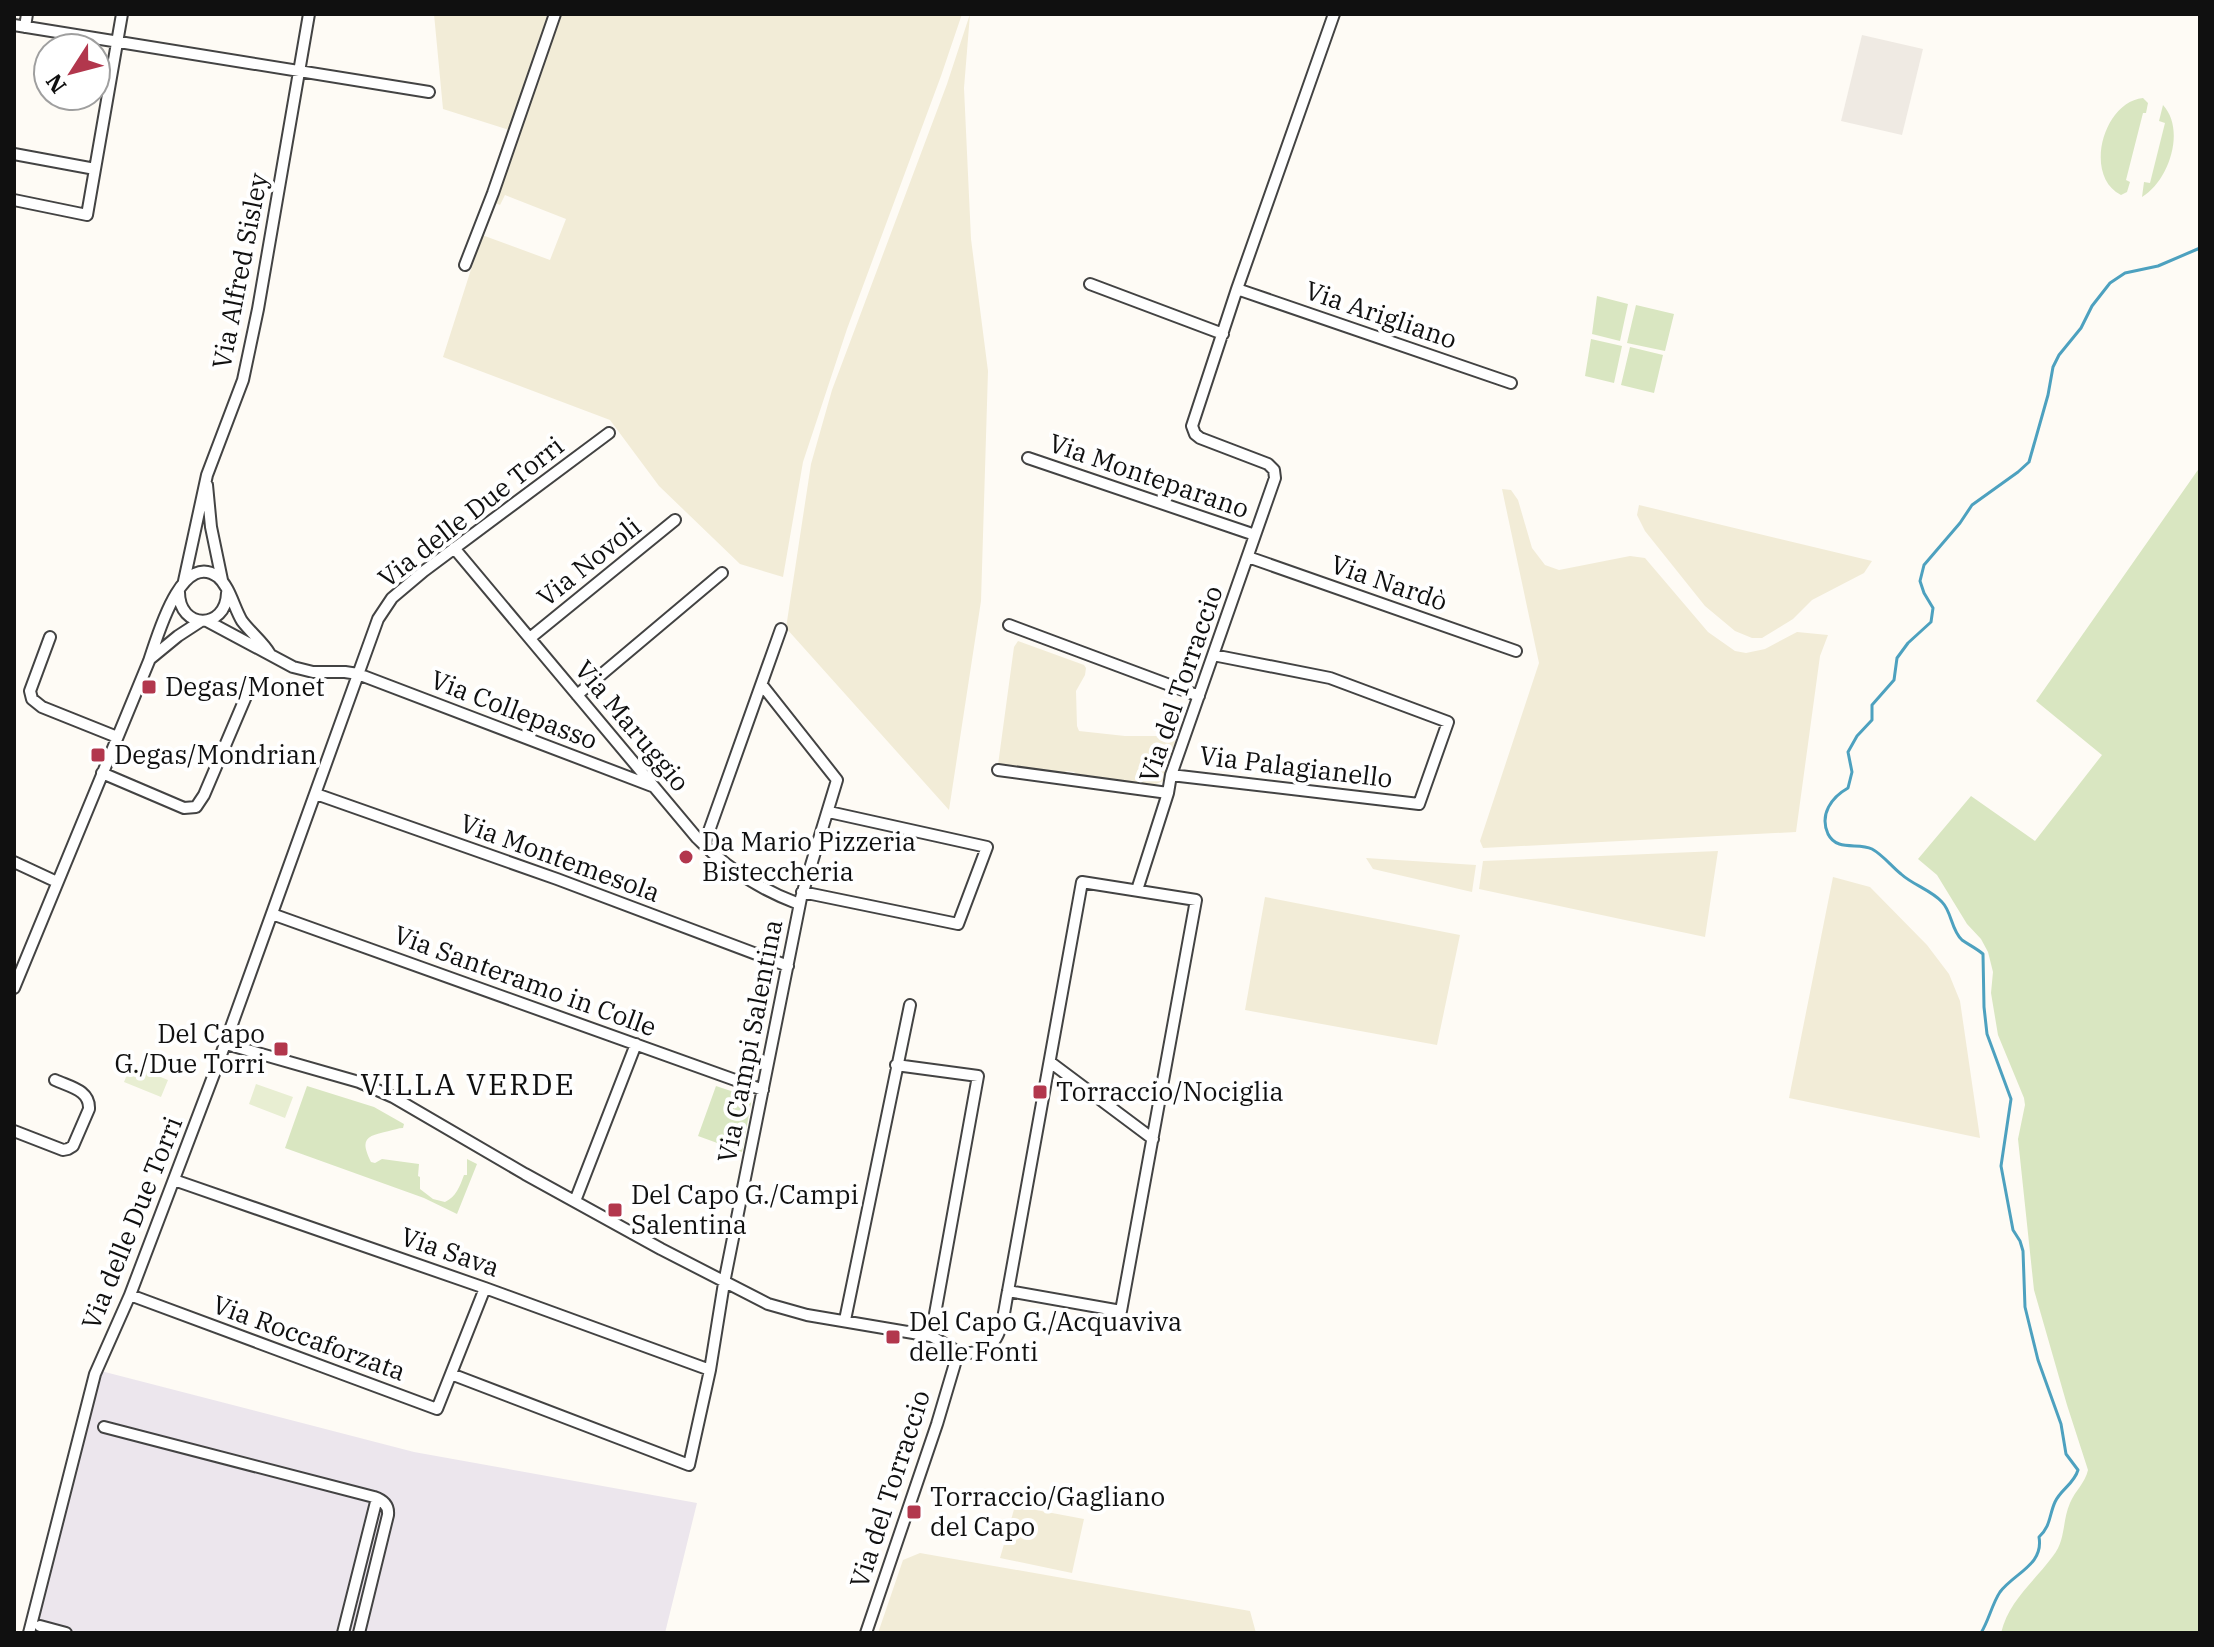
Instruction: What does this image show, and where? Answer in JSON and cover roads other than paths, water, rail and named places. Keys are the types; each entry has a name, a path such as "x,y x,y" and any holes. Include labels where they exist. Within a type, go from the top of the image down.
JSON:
{"street":[{"path":"27,14 20,26 429,92"},
{"path":"14,200 87,215 122,14"},
{"name":"Via Alfred Sisley","path":"14,988 164,618 182,585 207,475 243,380 309,14"},
{"path":"465,265 555,14"},
{"name":"Via del Torraccio","path":"1137,890 1171,775 1275,478 1274,470 1268,464 1200,438 1192,426 1334,14"},
{"path":"14,154 95,169"},
{"path":"1090,284 1223,334"},
{"name":"Via Arigliano","path":"1237,289 1511,383"},
{"name":"Via delle Due Torri","path":"29,1633 95,1374 130,1295 226,1044 378,619 404,587 609,433"},
{"name":"Via Monteparano","path":"1028,458 1255,535"},
{"path":"149,661 178,636 217,616 227,601 211,527 207,475"},
{"name":"Via Novoli","path":"530,638 675,520"},
{"name":"Via Maruggio","path":"454,548 654,787 722,862 751,883 801,898 958,924 987,847 829,812"},
{"name":"Via Nardò","path":"1248,557 1516,651"},
{"path":"204,621 191,618 179,598 182,585 193,574 206,572 217,576 225,586 242,620 270,654"},
{"path":"577,695 722,573"},
{"name":"Via Collepasso","path":"204,621 300,670 358,674 654,787"},
{"path":"1009,625 1199,696"},
{"path":"704,845 781,629"},
{"path":"50,637 30,691 32,699 42,707 117,737"},
{"name":"Via Palagianello","path":"1171,775 1419,804 1448,722 1330,678 1213,655"},
{"name":"Via Campi Salentina","path":"451,1374 689,1465 801,898 837,780 762,685"},
{"path":"102,773 184,808 196,807 247,694"},
{"path":"998,770 1168,793"},
{"name":"Via Montemesola","path":"316,794 557,879 788,966"},
{"path":"14,862 57,882"},
{"path":"226,1044 359,1082 393,1097 575,1201 768,1304 807,1315 931,1336 952,1348 950,1354 961,1356 980,1352 998,1339 1082,882 1196,900 1121,1311 1008,1291"},
{"name":"Via Santeramo in Colle","path":"272,914 763,1090"},
{"path":"845,1320 910,1005"},
{"path":"575,1201 636,1044"},
{"path":"1050,1062 1153,1139"},
{"path":"896,1065 978,1076 931,1336"},
{"path":"14,1131 63,1150 73,1146 89,1102 84,1093 55,1080"},
{"name":"Via Sava","path":"174,1180 710,1370"},
{"path":"451,1374 485,1288"},
{"name":"Via Roccaforzata","path":"130,1295 437,1409 451,1374"},
{"name":"Via del Torraccio","path":"866,1633 961,1356"},
{"path":"104,1427 377,1498 385,1504 388,1515 359,1633"},
{"path":"343,1633 377,1498"},
{"path":"40,1626 66,1633"}],"waterway":[{"path":"1981,1633 2000,1592 2033,1562 2039,1537 2048,1525 2055,1502 2078,1470 2066,1454 2061,1424 2038,1360 2025,1307 2023,1251 2013,1230 2001,1166 2011,1099 1987,1034 1983,954 1958,936 1945,906 1938,898 1906,878 1880,854 1866,847 1842,845 1832,840 1826,827 1826,813 1832,801 1848,788 1852,772 1848,752 1872,720 1872,705 1894,680 1897,658 1931,622 1933,608 1920,581 1924,565 1972,505 2029,462 2053,367 2059,355 2110,283 2125,273 2158,266 2200,248"}],"place":[{"name":"Degas/Monet","path":"149,687"},
{"name":"Degas/Mondrian","path":"98,755"},
{"name":"Da Mario Pizzeria Bisteccheria","path":"686,857"},
{"name":"Del Capo G./Due Torri","path":"281,1049"},
{"name":"Torraccio/Nociglia","path":"1040,1092"},
{"name":"Del Capo G./Campi Salentina","path":"615,1210"},
{"name":"Del Capo G./Acquaviva delle Fonti","path":"893,1337"},
{"name":"Torraccio/Gagliano del Capo","path":"914,1512"}],"district":[{"name":"VILLA VERDE","path":"468,1085"}]}
